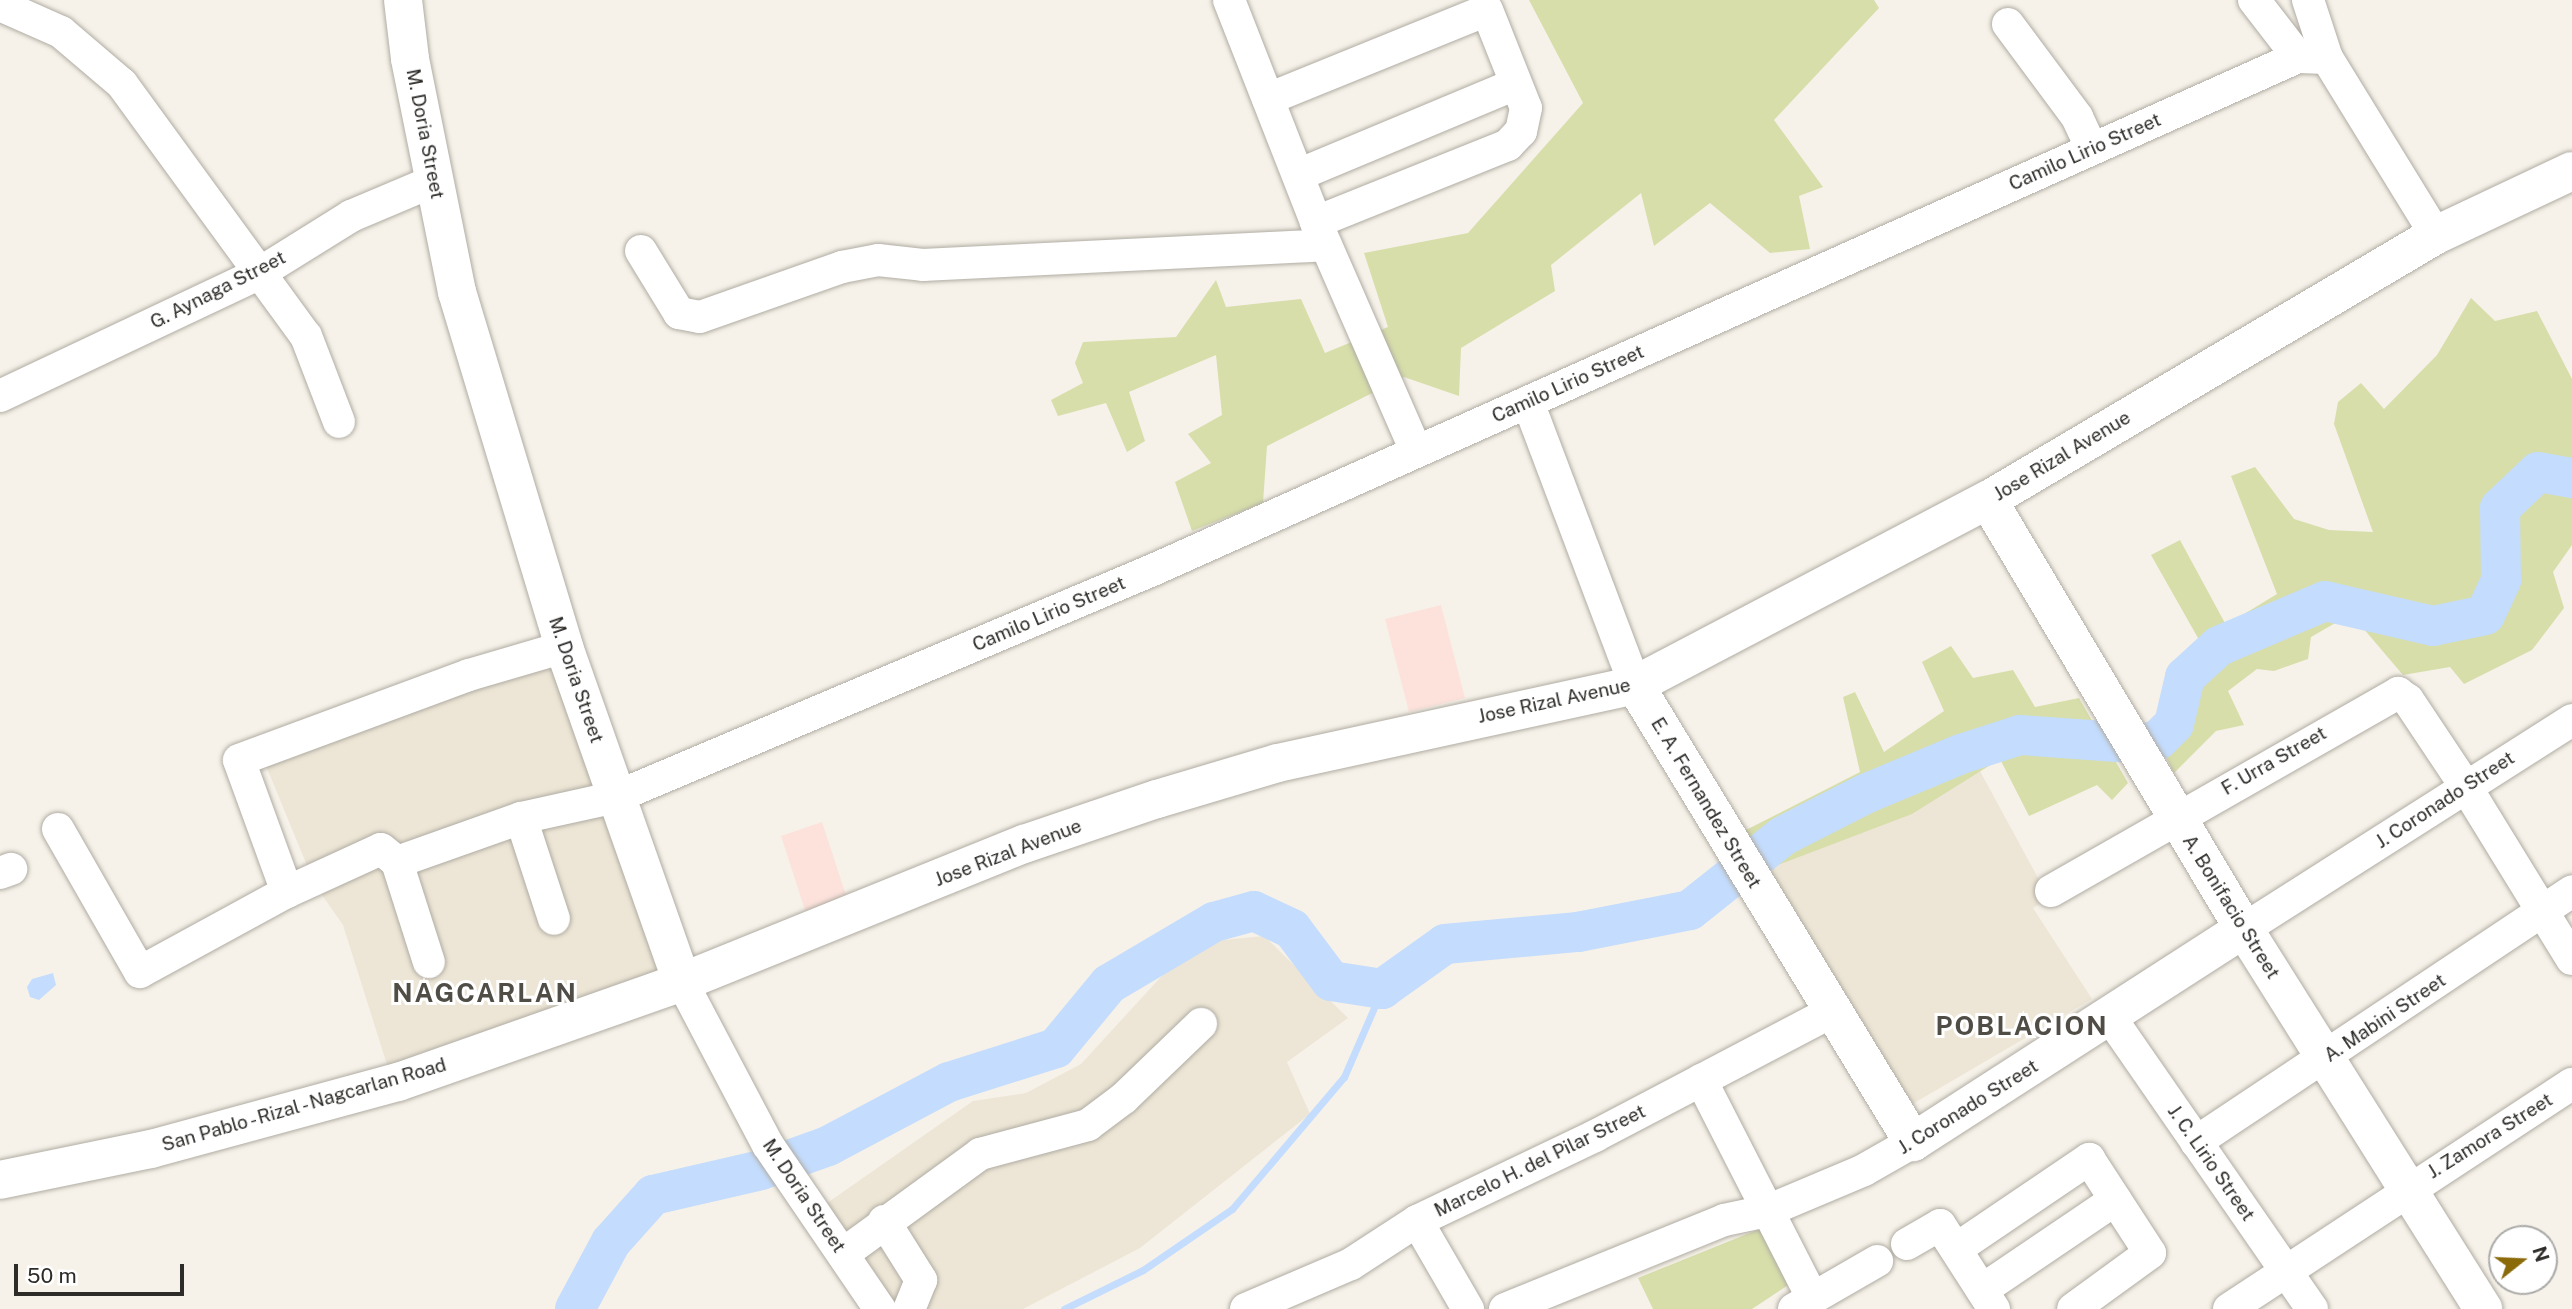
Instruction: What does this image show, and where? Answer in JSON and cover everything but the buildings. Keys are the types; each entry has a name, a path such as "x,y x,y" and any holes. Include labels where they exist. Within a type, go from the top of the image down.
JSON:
{"main road":[{"name":"M. Doria Street","path":"403,0 434,181 457,292 564,647 682,982"},
{"name":"Jose Rizal Avenue","path":"682,982 1024,844 1157,799 1278,763 1635,685 1988,500 2436,235 2572,171"},
{"name":"A. Bonifacio Street","path":"1988,500 2176,818 2483,1309"},
{"name":"E. A. Fernandez Street","path":"1635,685 1913,1142"},
{"name":"J. Coronado Street","path":"1913,1142 2244,929"},
{"name":"San Pablo - Rizal - Nagcarlan Road","path":"0,1180 151,1149 398,1082 682,982"}],"street":[{"path":"1229,0 1321,233 1416,451"},
{"path":"2254,0 2313,57 2436,235"},
{"path":"2308,0 2313,57"},
{"path":"0,5 61,32 122,84 258,274 306,336 339,422"},
{"path":"641,251 679,313 700,317 842,267 878,260 923,265 1321,233 1508,145 1521,131 1526,108 1487,10 1268,99"},
{"path":"2008,24 2077,117 2092,149"},
{"name":"Camilo Lirio Street","path":"397,862 521,818 616,797 1155,569 2092,149 2313,57"},
{"path":"1298,174 1516,85"},
{"name":"G. Aynaga Street","path":"0,396 258,274 351,216 434,181"},
{"name":"E. A. Fernandez Street","path":"1528,402 1635,685"},
{"path":"287,892 239,760 469,675 564,647"},
{"name":"F. Urra Street","path":"2051,891 2398,693 2408,700 2466,787"},
{"name":"J. Coronado Street","path":"2244,929 2572,720"},
{"path":"2466,787 2572,960"},
{"path":"521,818 554,919"},
{"path":"58,830 140,972 287,892 381,849 397,862 429,962"},
{"name":"A. Mabini Street","path":"2196,1142 2572,891"},
{"name":"M. Doria Street","path":"682,982 768,1145 880,1309"},
{"name":"Marcelo H. del Pilar Street","path":"1246,1309 1351,1264 1417,1221 1595,1136 1833,1011"},
{"name":"J. C. Lirio Street","path":"2110,1017 2312,1309"},
{"path":"843,1254 884,1221 980,1154 1014,1142 1088,1125 1124,1098 1201,1024"},
{"path":"1701,1080 1767,1211 1803,1303 1877,1261"},
{"name":"J. Zamora Street","path":"2229,1309 2408,1188 2572,1084"},
{"name":"J. Coronado Street","path":"1505,1309 1724,1220 1767,1211 1864,1170 1913,1142"},
{"path":"1956,1249 2089,1159 2150,1253 2073,1309"},
{"path":"1907,1244 1940,1225 1988,1299 2115,1199"},
{"path":"884,1221 921,1280 909,1309"},
{"path":"1417,1221 1468,1309"}],"shaded area":[{"path":"1441,605 1465,698 1409,712 1385,619"},
{"path":"551,659 666,972 388,1068 343,925 315,885 264,761"},
{"path":"1980,771 2049,898 2033,908 2092,999 1909,1106 1772,889 1771,858"},
{"path":"822,822 846,895 806,913 781,836"},
{"path":"1264,936 1348,1018 1287,1062 1310,1114 1140,1248 1023,1309 886,1309 820,1208 973,1101 1026,1093 1081,1064 1192,943"}],"green space":[{"path":"1529,0 1874,0 1879,8 1774,120 1823,187 1799,196 1810,249 1770,253 1710,203 1654,246 1641,193 1551,265 1555,291 1461,348 1459,396 1404,377 1267,446 1263,503 1192,531 1175,482 1211,463 1188,434 1222,415 1216,355 1129,392 1145,441 1127,452 1106,403 1058,416 1051,400 1083,383 1075,363 1083,342 1176,337 1216,280 1226,307 1301,299 1325,353 1388,327 1364,253 1468,233 1583,103"},
{"path":"2471,298 2495,321 2537,311 2572,379 2572,545 2553,572 2564,608 2532,650 2464,684 2450,667 2403,675 2351,614 2311,637 2308,659 2274,671 2257,669 2228,691 2244,725 2216,731 2174,773 2155,735 2190,679 2207,668 2198,638 2151,555 2180,540 2226,625 2277,594 2231,476 2255,467 2294,519 2329,530 2373,532 2334,424 2338,402 2361,383 2384,409 2437,355"},
{"path":"1951,646 1973,678 2013,670 2035,707 2079,698 2128,783 2112,800 2097,785 2029,816 2000,759 1912,814 1765,870 1740,833 1860,772 1843,697 1855,692 1884,752 1944,711 1922,662"},
{"path":"1767,1226 1796,1280 1752,1309 1653,1309 1638,1278"}],"water":[{"path":"53,973 56,985 39,1000 30,997 27,987 32,979"}],"waterway":[{"path":"575,1309 611,1242 653,1195 761,1170 828,1146 949,1082 1056,1048 1109,984 1214,922 1254,911 1292,929 1331,981 1382,989 1445,944 1578,932 1690,910 1783,836 1865,794 1961,754 2020,735 2145,744 2159,739 2174,724 2185,677 2219,646 2325,601 2433,626 2485,615 2501,580 2500,508 2538,472 2572,478"},
{"path":"1064,1309 1143,1270 1232,1209 1344,1077 1382,989"}],"district":[{"name":"NAGCARLAN","path":"485,993"},
{"name":"POBLACION","path":"2022,1026"}]}
